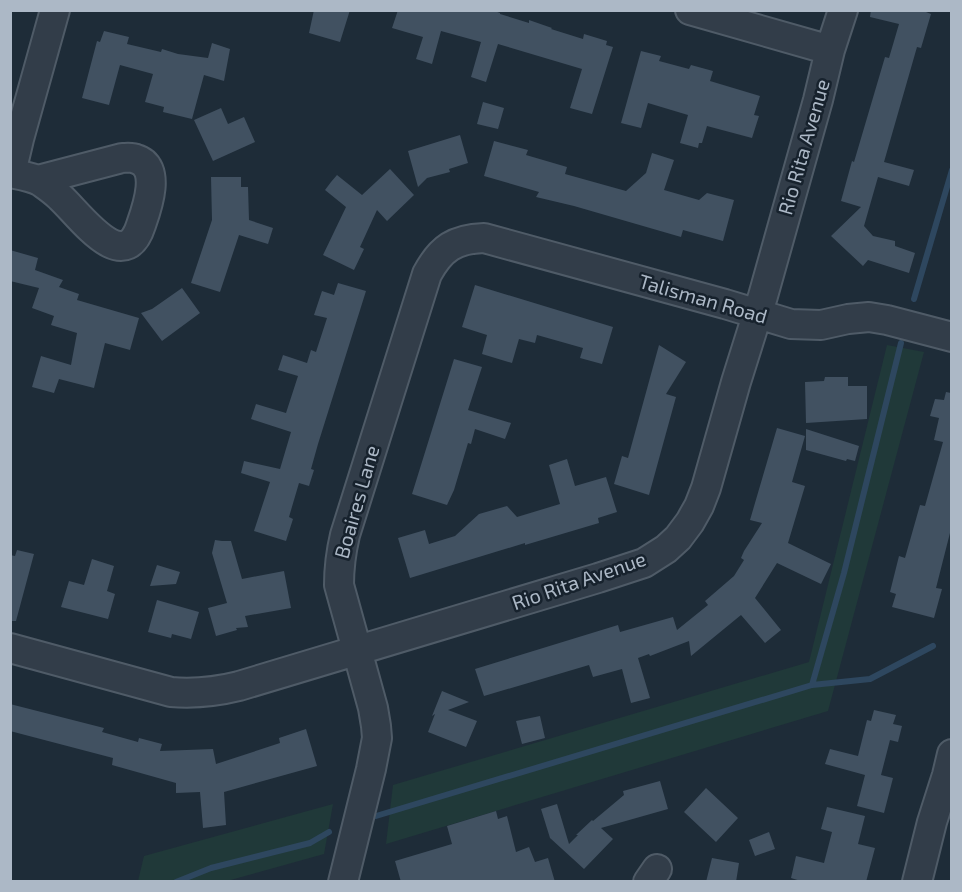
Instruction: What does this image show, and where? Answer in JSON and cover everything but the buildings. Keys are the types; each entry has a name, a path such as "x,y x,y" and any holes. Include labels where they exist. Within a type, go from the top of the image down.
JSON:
{"street":[{"path":"38,180 11,173 55,10"},
{"path":"690,10 830,50"},
{"name":"Rio Rita Avenue","path":"10,648 171,692 217,691 239,687 607,575 644,563 666,549 690,522 706,488 758,314 843,10"},
{"name":"Talisman Road","path":"458,242 484,238 500,241 780,321 821,325 869,317 951,337"},
{"name":"Boaires Lane","path":"343,882 371,769 376,726 339,585 343,544 427,274 440,255 458,242"},
{"path":"917,882 932,822 948,787 951,754"}],"green space":[{"path":"887,345 924,352 828,711 386,844 393,785 809,662"},
{"path":"333,804 324,854 227,881 138,881 144,856"}],"waterway":[{"path":"914,299 952,170"},
{"path":"376,816 812,685 844,573 901,343"},
{"path":"812,685 870,679 933,646"},
{"path":"176,882 211,868 310,843 329,832"}]}
